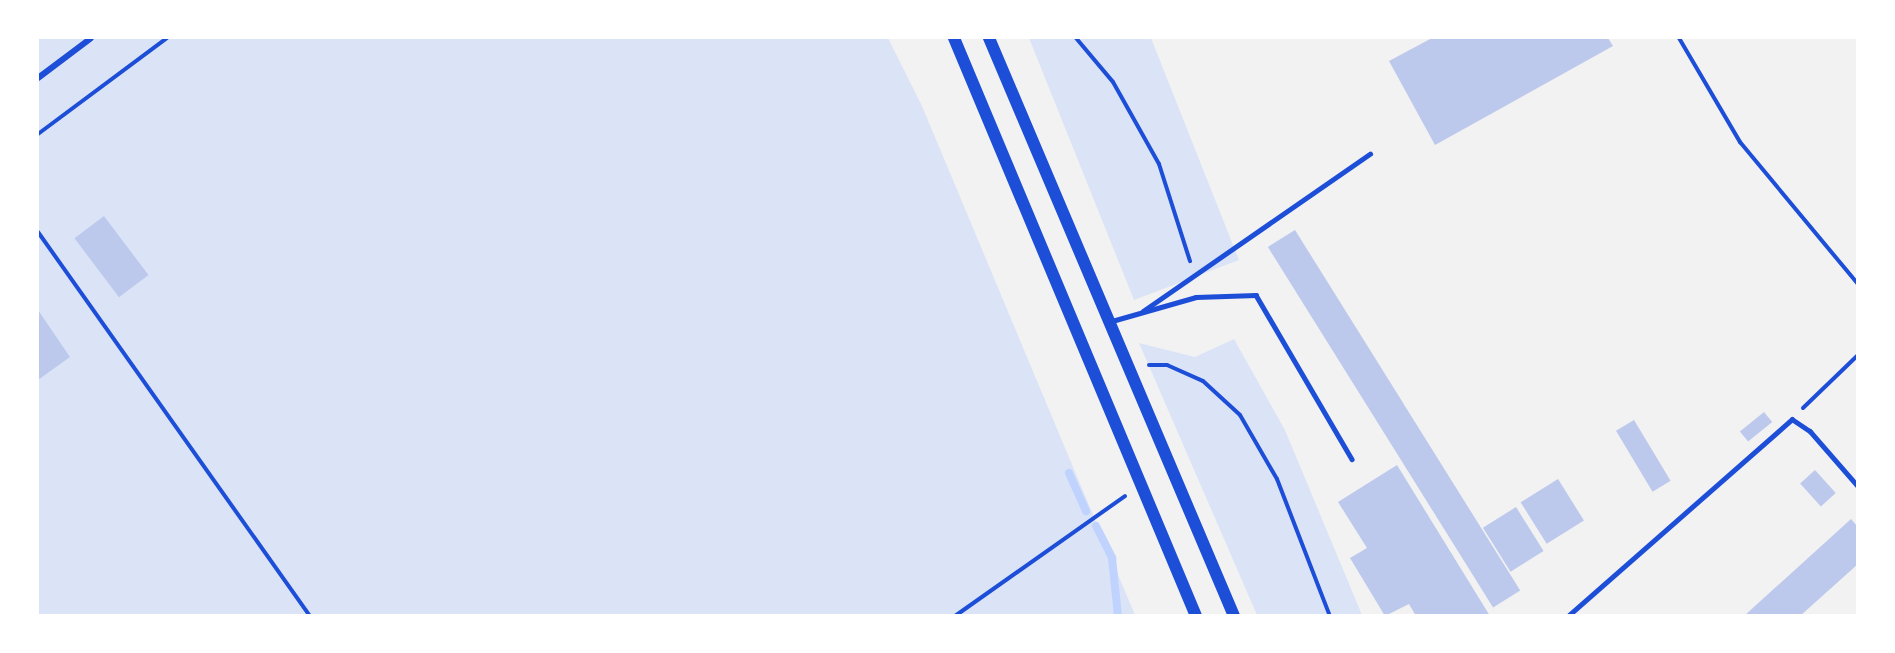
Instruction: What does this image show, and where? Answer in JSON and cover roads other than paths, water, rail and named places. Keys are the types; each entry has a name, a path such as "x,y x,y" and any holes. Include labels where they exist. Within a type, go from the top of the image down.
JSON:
{"main road":[{"path":"954,38 1196,615"},
{"path":"989,38 1234,615"}],"street":[{"path":"38,78 91,38"}],"lane":[{"path":"1138,314 1370,154"},
{"path":"1110,322 1196,297 1256,294 1352,459"},
{"path":"1568,615 1792,419 1810,431 1857,486"}],"waterway":[{"path":"1069,473 1086,511"},
{"path":"1096,526 1112,558 1118,616"}]}
